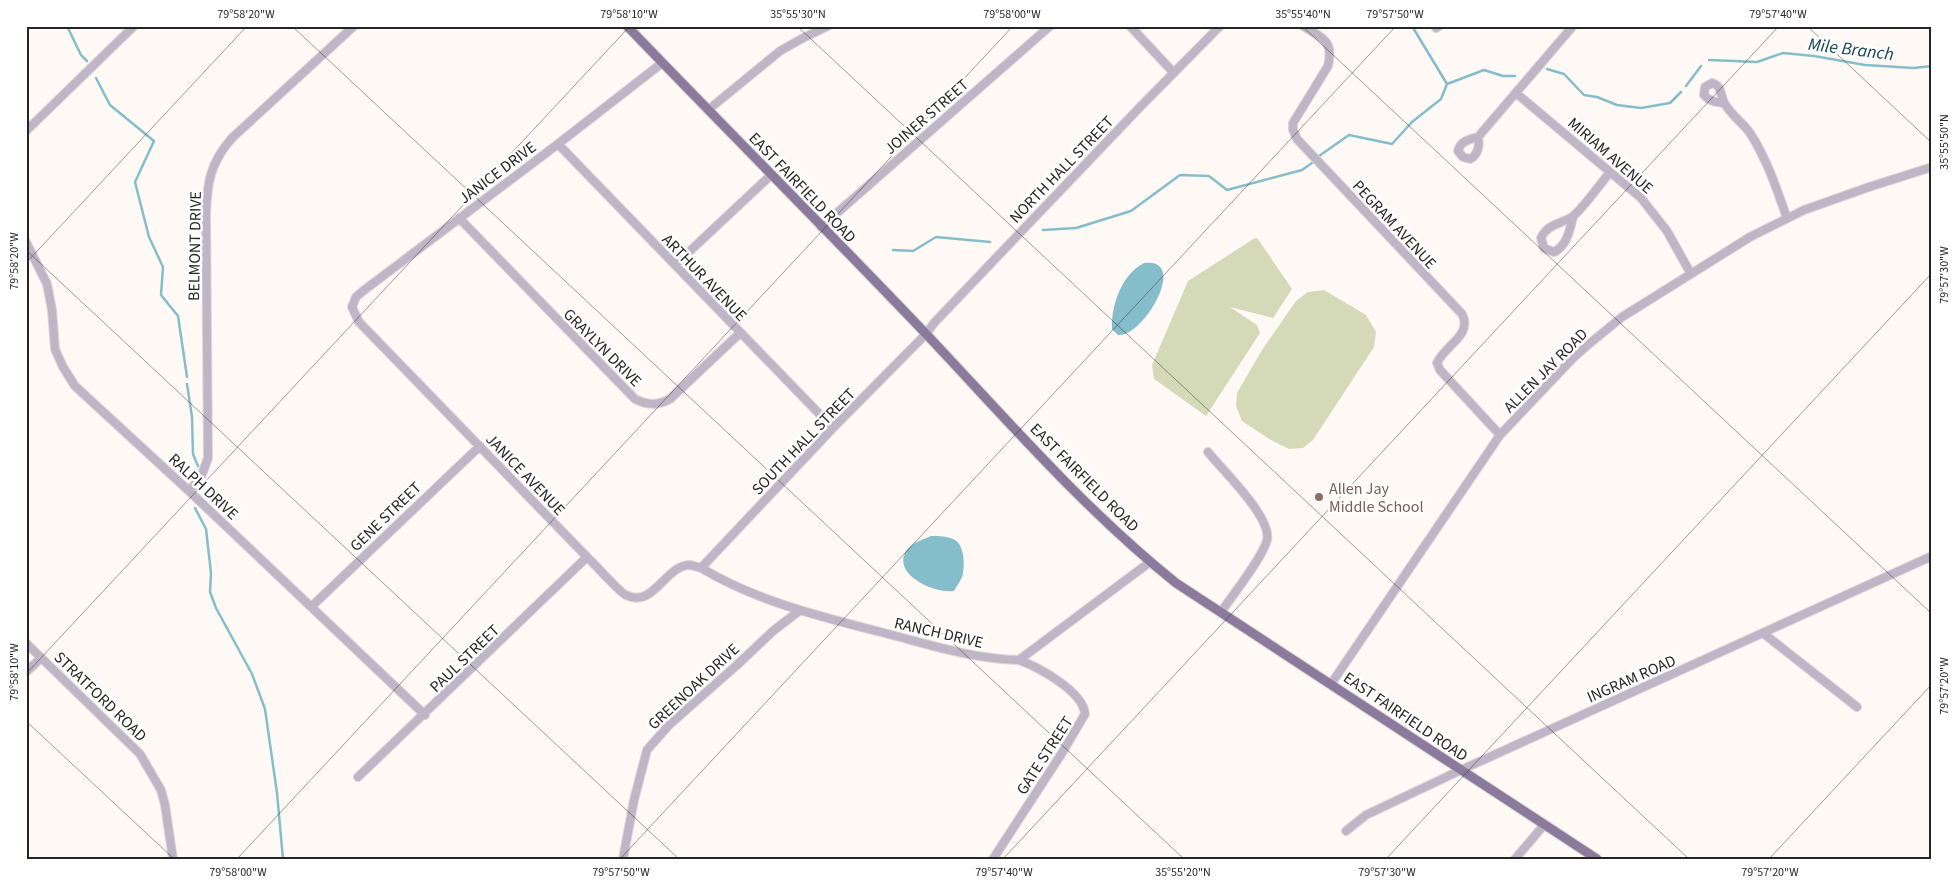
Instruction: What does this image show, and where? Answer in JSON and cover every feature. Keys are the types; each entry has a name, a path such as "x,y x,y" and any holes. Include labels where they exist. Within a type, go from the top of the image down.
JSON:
{"main road":[{"name":"EAST FAIRFIELD ROAD","path":"627,26 1060,475 1108,524 1150,562 1176,583 1597,859"}],"street":[{"path":"26,131 134,26"},
{"name":"BELMONT DRIVE","path":"189,491 201,477 208,458 206,215 207,188 212,167 221,151 232,138 354,26"},
{"path":"708,110 780,51 828,26"},
{"name":"JOINER STREET","path":"821,227 1050,26"},
{"path":"1130,26 1173,72"},
{"name":"NORTH HALL STREET","path":"926,334 934,323 1173,72 1220,26"},
{"name":"PEGRAM AVENUE","path":"1303,26 1324,40 1331,48 1331,55 1328,66 1293,123 1293,130 1297,139 1462,314 1466,322 1465,328 1440,355 1437,362 1440,370 1500,435"},
{"path":"1478,137 1572,26"},
{"name":"JANICE DRIVE","path":"352,307 356,298 363,291 662,63"},
{"name":"MIRIAM AVENUE","path":"1516,93 1641,198 1652,210 1680,252 1691,274"},
{"path":"1723,102 1750,134 1772,178 1788,218"},
{"name":"ARTHUR AVENUE","path":"558,144 833,428"},
{"name":"ALLEN JAY ROAD","path":"1331,684 1500,435 1574,357 1589,344 1622,317 1750,237 1788,218 1845,195 1932,168"},
{"path":"1572,217 1555,224 1543,234 1541,238 1544,248 1554,252 1559,250 1566,239 1572,217 1610,172"},
{"path":"675,265 771,175"},
{"name":"GRAYLYN DRIVE","path":"459,218 629,393 643,403 657,405 670,399 740,334"},
{"name":"RALPH DRIVE","path":"26,242 47,284 52,310 55,348 63,367 75,386 189,491 425,715"},
{"name":"JANICE AVENUE","path":"352,307 359,322 625,595 635,598 646,597 679,568 689,565 701,568"},
{"name":"SOUTH HALL STREET","path":"701,568 833,428 926,334"},
{"name":"GENE STREET","path":"311,607 480,446"},
{"path":"1208,452 1237,484 1264,520 1268,539 1263,551 1221,612"},
{"name":"INGRAM ROAD","path":"1346,831 1366,815 1461,770 1932,556"},
{"name":"PAUL STREET","path":"358,777 425,715 587,557"},
{"path":"1019,660 1150,562"},
{"name":"RANCH DRIVE","path":"701,568 766,600 826,619 964,654 1002,660 1019,660"},
{"name":"GREENOAK DRIVE","path":"623,859 634,800 647,750 669,725 773,631 799,611"},
{"path":"1762,633 1857,708"},
{"name":"STRATFORD ROAD","path":"26,643 140,754 161,790 173,859"},
{"path":"26,672 41,658"},
{"name":"GATE STREET","path":"993,859 1085,714 1082,703 1074,694 1041,670 1019,660"},
{"path":"1514,859 1544,825"}],"green space":[{"path":"1255,238 1258,239 1292,289 1273,318 1230,307 1257,325 1260,333 1206,416 1154,379 1152,365 1188,281"},
{"path":"1324,290 1366,315 1376,332 1374,347 1313,440 1303,448 1289,449 1269,439 1242,421 1236,406 1237,393 1262,350 1296,301 1308,292"}],"water":[{"path":"1144,263 1157,264 1163,272 1163,284 1158,298 1139,324 1128,333 1118,335 1112,329 1112,320 1119,291 1136,268"},
{"path":"931,536 943,536 955,540 961,547 964,562 963,573 954,591 937,590 919,582 905,569 903,561 907,550 916,542"}],"waterway":[{"path":"67,26 81,55 87,61"},
{"name":"Mile Branch","path":"1412,26 1447,84 1484,70 1503,76 1515,76"},
{"name":"Mile Branch","path":"1709,60 1757,62 1783,53 1814,56 1865,65 1914,68 1932,66"},
{"name":"Mile Branch","path":"1686,86 1701,66"},
{"name":"Mile Branch","path":"1547,69 1564,74 1584,95 1597,97 1617,105 1641,108 1670,103 1681,92"},
{"path":"96,78 110,105 154,141 135,182 149,237 163,267 161,295 178,316 187,377"},
{"path":"1319,156 1349,135 1392,144 1412,122 1441,99 1447,84"},
{"path":"1043,230 1076,228 1131,211 1180,175 1209,176 1227,190 1302,170 1312,163"},
{"path":"893,250 913,251 936,237 990,242"},
{"path":"187,384 192,417 193,454 198,466"},
{"path":"195,508 206,529 211,573 210,592 216,608 252,674 265,709 277,793 283,859"}],"place":[{"name":"Allen Jay Middle School","path":"1319,497"}]}
